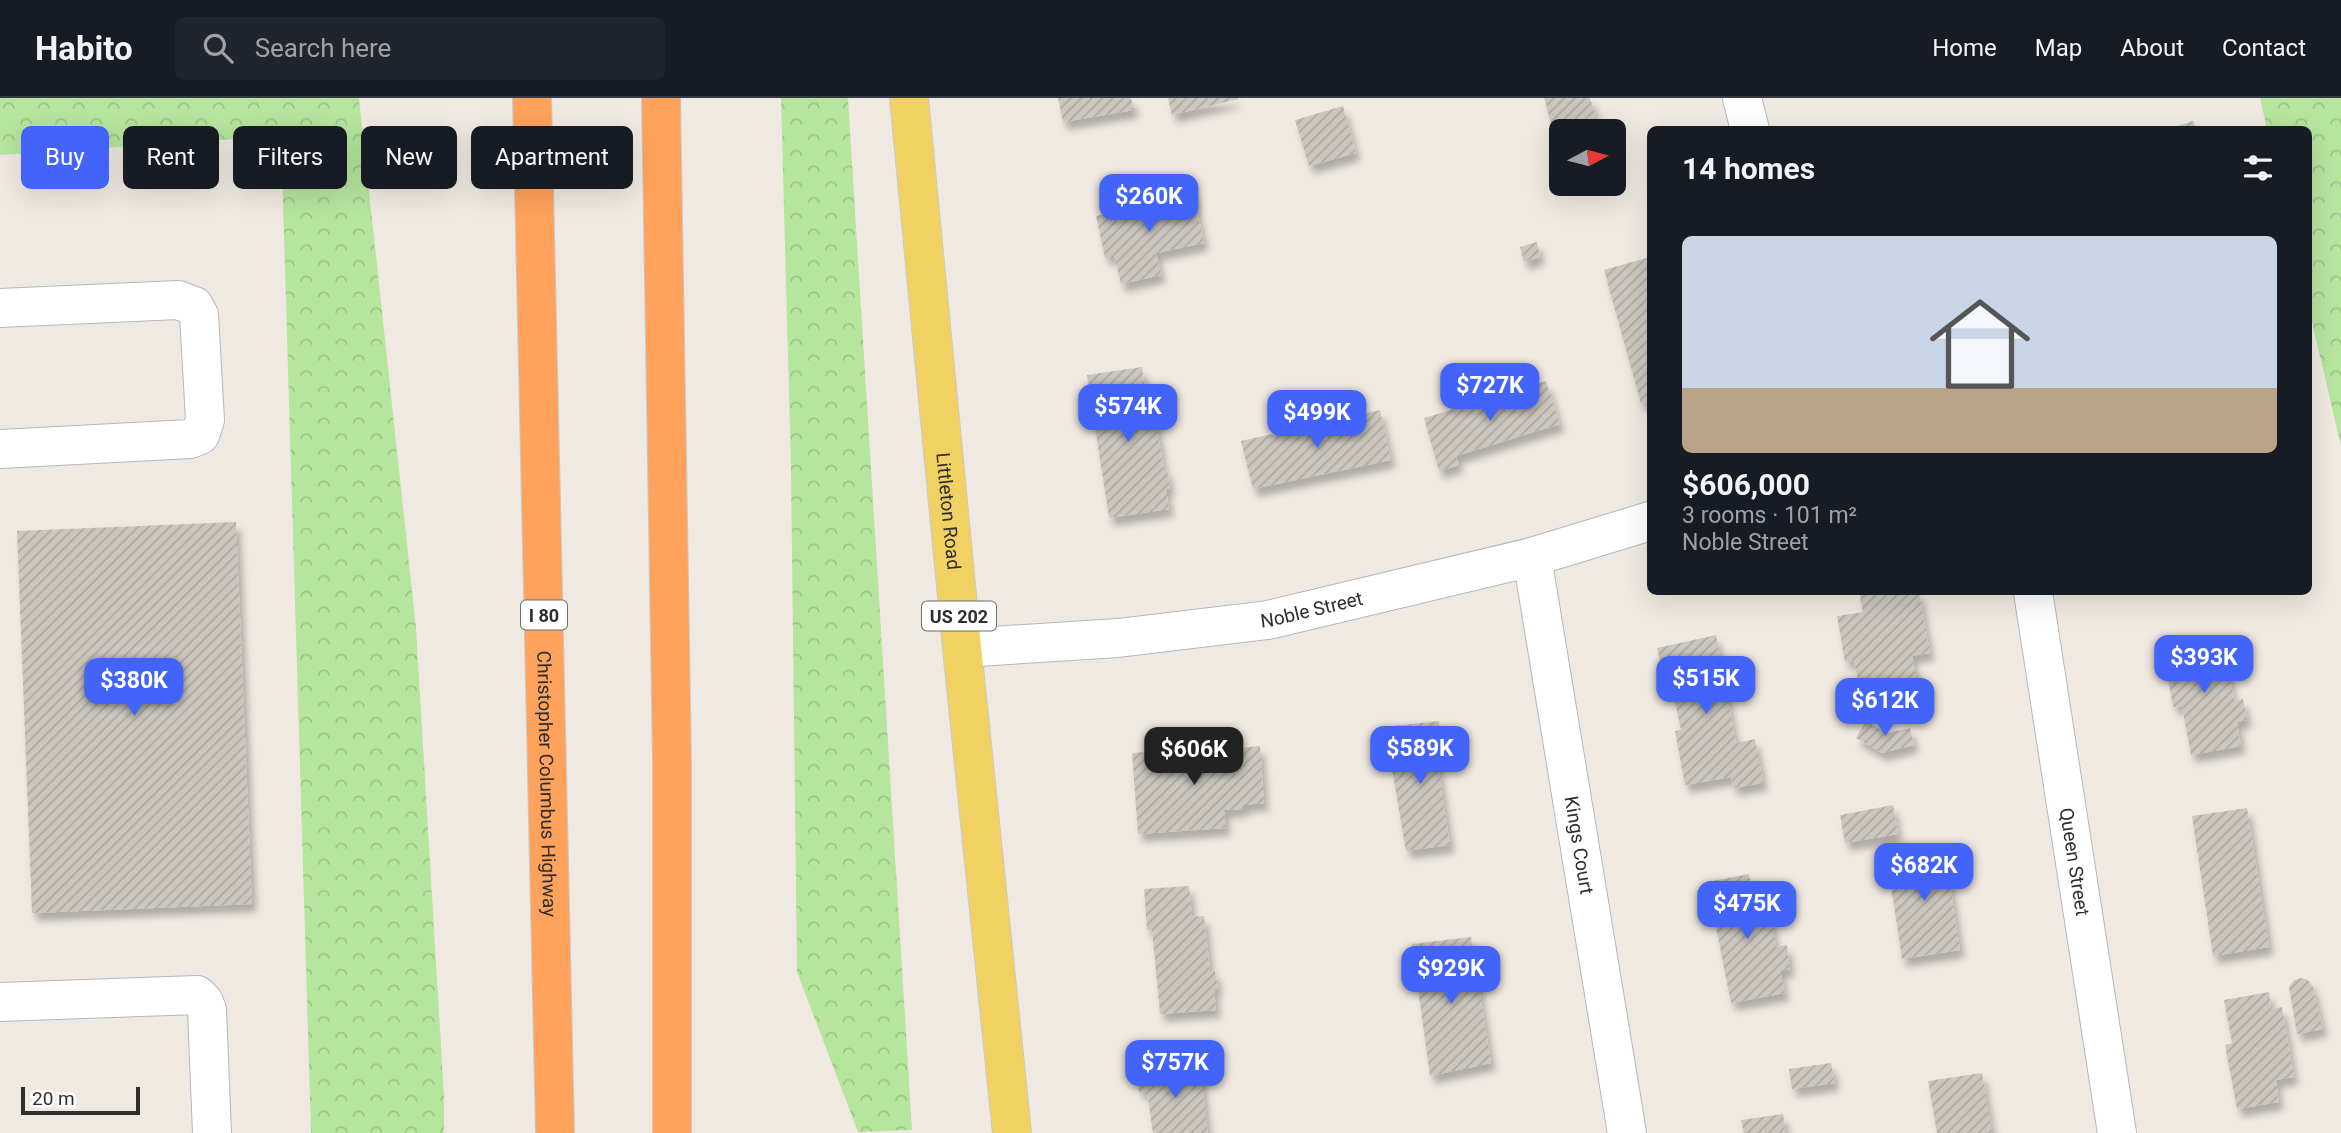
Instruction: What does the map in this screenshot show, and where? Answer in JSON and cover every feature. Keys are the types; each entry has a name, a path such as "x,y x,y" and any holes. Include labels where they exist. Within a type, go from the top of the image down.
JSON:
{"highway":[{"name":"Christopher Columbus Highway","path":"532,98 555,1133"},
{"path":"661,98 672,749 672,1133"}],"main road":[{"name":"Littleton Road","path":"909,98 1012,1133"}],"street":[{"path":"1742,98 1749,126"},
{"path":"0,308 178,300 189,303 199,315 205,420 200,435 190,439 0,449"},
{"name":"Noble Street","path":"962,648 1118,638 1268,620 1532,557 1647,522"},
{"name":"Kings Court","path":"1532,557 1628,1133"},
{"name":"Queen Street","path":"2033,595 2117,1133"},
{"path":"0,1002 197,995 207,1010 212,1133"}],"green space":[{"path":"0,98 359,98 362,126 361,189 369,189 416,628 444,1133 311,1133 283,189 347,189 347,126 233,126 233,139 219,140 219,126 123,126 123,147 109,148 109,126 21,126 21,154 0,155"},
{"path":"781,98 848,98 912,1130 858,1132 797,972 791,467"},
{"path":"2260,98 2341,98 2341,446 2312,322 2312,126 2266,126"}],"building":[{"path":"1058,98 1131,98 1134,110 1063,122"},
{"path":"1168,98 1238,98 1238,99 1172,115"},
{"path":"1544,98 1590,98 1596,119 1550,119"},
{"path":"1343,106 1356,153 1309,166 1295,120"},
{"path":"2193,121 2195,126 2177,126"},
{"path":"1193,191 1204,243 1156,253 1161,275 1121,284 1114,255 1105,258 1096,216 1107,214 1106,210"},
{"path":"1537,242 1540,257 1524,262 1520,247"},
{"path":"1647,258 1647,402 1641,404 1604,270"},
{"path":"1142,367 1149,417 1155,416 1164,470 1167,470 1169,509 1109,518 1087,375"},
{"path":"1546,381 1560,424 1456,456 1459,465 1439,471 1424,418"},
{"path":"1380,410 1391,460 1253,489 1241,441"},
{"path":"236,522 252,904 32,913 17,531"},
{"path":"1860,595 1920,595 1930,653 1912,656 1919,694 1871,702 1867,679 1858,681 1854,660 1845,662 1837,616 1863,612"},
{"path":"1716,635 1736,743 1755,739 1763,783 1733,788 1731,777 1685,785 1675,731 1681,730 1670,679 1664,680 1657,648"},
{"path":"2209,636 2213,658 2226,655 2234,701 2243,699 2247,720 2237,722 2241,746 2191,755 2182,706 2173,707 2162,644"},
{"path":"1439,721 1444,758 1437,759 1450,845 1406,851 1391,763 1400,762 1394,726"},
{"path":"1866,721 1886,733 1910,728 1914,745 1882,753 1856,738"},
{"path":"1218,746 1218,750 1260,746 1264,803 1243,805 1243,809 1224,810 1226,828 1138,834 1132,753"},
{"path":"1893,805 1898,834 1845,843 1840,815"},
{"path":"2247,808 2269,947 2213,956 2192,816"},
{"path":"1944,843 1960,950 1902,959 1888,865 1906,862 1904,849"},
{"path":"1749,874 1755,907 1769,905 1776,947 1787,945 1790,969 1780,971 1785,993 1731,1003 1707,882"},
{"path":"1189,886 1192,917 1204,916 1210,971 1215,971 1218,989 1214,989 1216,1010 1160,1014 1152,930 1147,930 1144,889"},
{"path":"1471,937 1491,1063 1430,1076 1412,944"},
{"path":"2294,980 2308,980 2313,987 2323,1029 2297,1034 2289,987"},
{"path":"2269,992 2271,1009 2282,1007 2294,1077 2276,1080 2279,1102 2237,1109 2225,1045 2232,1043 2224,1000"},
{"path":"1831,1063 1835,1083 1792,1089 1789,1069"},
{"path":"1200,1066 1208,1133 1153,1133 1147,1091 1139,1092 1136,1072"},
{"path":"1982,1073 1992,1133 1937,1133 1928,1081"},
{"path":"1783,1114 1786,1133 1744,1133 1741,1120"}]}
